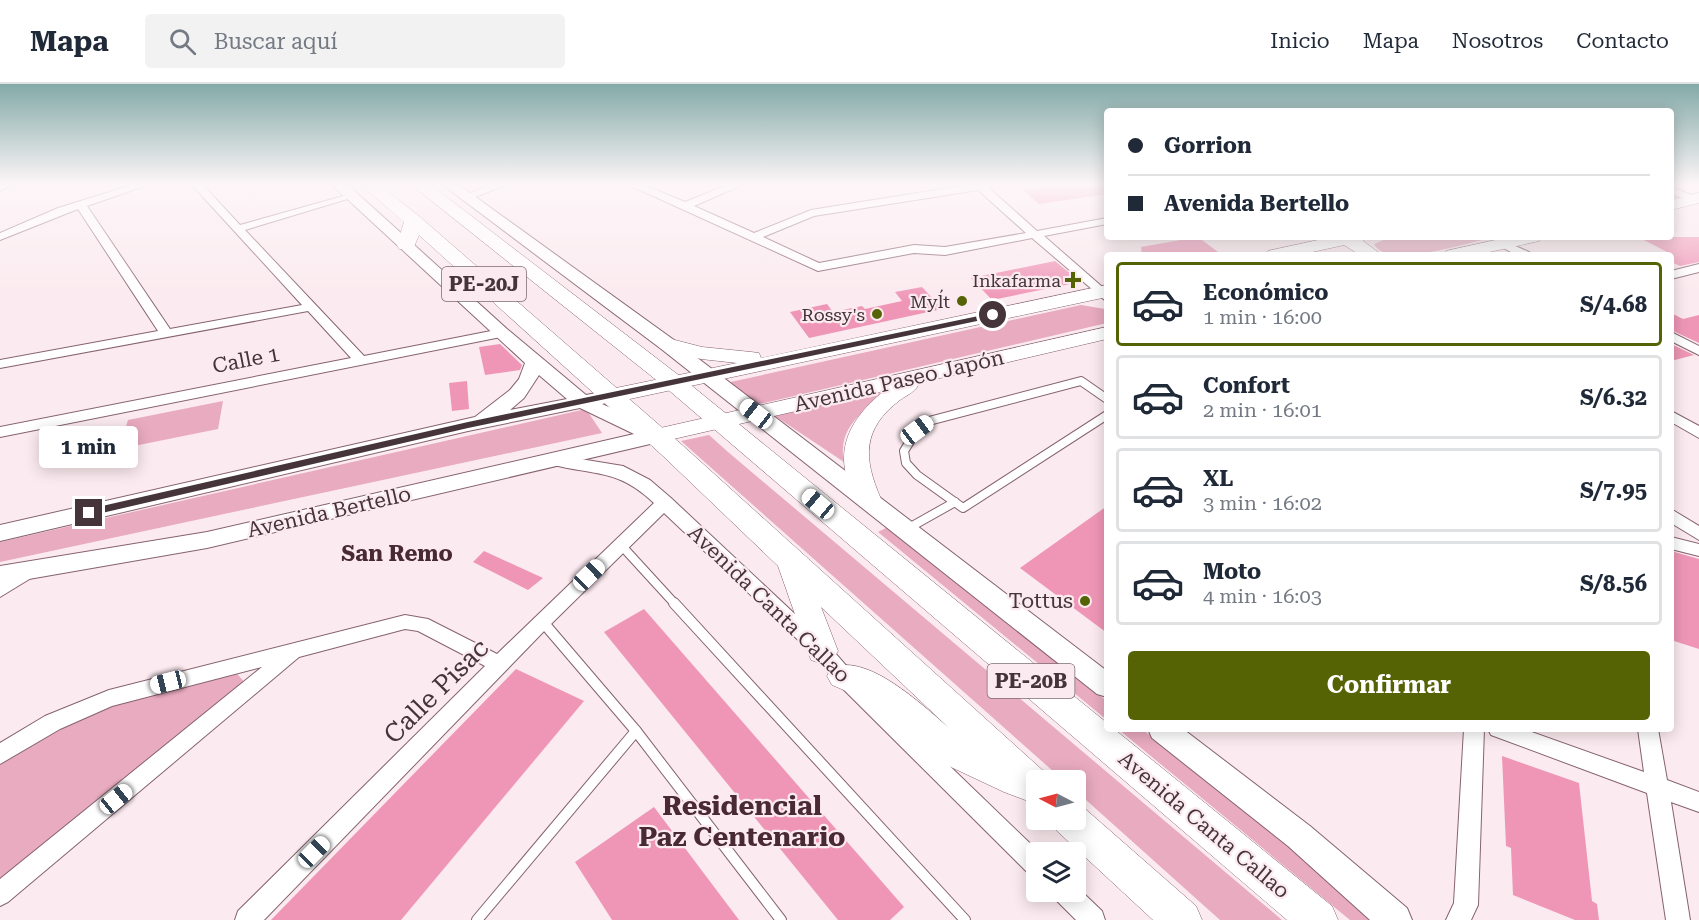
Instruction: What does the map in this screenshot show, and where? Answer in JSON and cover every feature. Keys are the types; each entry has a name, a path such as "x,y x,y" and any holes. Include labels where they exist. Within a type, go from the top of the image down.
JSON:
{"highway":[{"path":"406,245 413,224"},
{"name":"Avenida Canta Callao","path":"417,224 664,443 1026,781"},
{"name":"Avenida Canta Callao","path":"470,224 673,382 738,428 1318,920"},
{"path":"791,563 833,664 884,692 948,749 1026,785"},
{"path":"1082,830 1182,920"}],"main road":[{"name":"Avenida Canta Callao","path":"383,224 501,333 582,402 664,443"},
{"name":"Avenida Canta Callao","path":"503,224 707,376 738,428 868,499 1104,684"},
{"path":"1466,252 1521,240"},
{"path":"1289,252 1335,243 1364,252"},
{"name":"Avenida Paseo Japón","path":"611,396 1104,294"},
{"name":"Avenida Paseo Japón","path":"664,443 738,428 934,372 1104,334"},
{"path":"667,344 721,356 787,358"},
{"path":"468,425 496,410 518,393 533,370 535,360"},
{"path":"868,499 859,482 855,464 859,431 871,412 888,396 934,372"},
{"path":"0,533 468,425 611,396"},
{"name":"Avenida Bertello","path":"0,575 207,540 556,460 664,443"},
{"path":"1166,732 1299,836 1395,920"}],"street":[{"path":"0,237 31,224"},
{"path":"93,224 165,332"},
{"path":"233,224 360,360"},
{"path":"238,229 252,224"},
{"path":"723,224 818,267 914,249 945,251 1092,224"},
{"path":"753,238 785,224"},
{"path":"1024,224 1104,293"},
{"path":"1504,244 1519,252"},
{"path":"1674,274 1699,268"},
{"path":"1,361 311,307"},
{"name":"Calle 1","path":"0,432 501,333"},
{"path":"1674,338 1699,351"},
{"path":"1674,418 1699,433"},
{"name":"Avenida Canta Callao","path":"556,460 617,470 644,483 833,664 1026,855"},
{"name":"Calle Pisac","path":"247,920 542,621 665,502"},
{"path":"1674,517 1699,534"},
{"path":"1674,544 1699,550"},
{"path":"0,590 30,570"},
{"path":"0,755 32,732 74,711 100,702 413,622 501,665"},
{"path":"0,894 294,651"},
{"path":"1458,920 1466,905 1474,732"},
{"path":"1506,732 1699,802"},
{"path":"1648,732 1655,786 1678,920"},
{"path":"1074,902 1093,920"}],"lane":[{"path":"1104,397 1081,381 929,421 908,441 904,451 906,463 917,475 963,508 1104,417"},
{"path":"906,529 955,502"},
{"path":"621,545 965,920"},
{"path":"542,621 636,731 781,920"},
{"path":"477,920 636,731"}],"shaded area":[{"path":"1384,240 1482,240 1430,252 1385,252 1374,244"},
{"path":"1081,305 1104,309 1104,324 764,403 754,404 726,383"},
{"path":"889,391 854,420 845,439 844,462 775,416"},
{"path":"223,401 218,429 119,449 128,420"},
{"path":"586,409 602,433 0,562 0,542"},
{"path":"709,435 1282,920 1220,920 1086,800 1086,770 1052,770 681,441"},
{"path":"888,527 1104,699 1104,718 878,532"},
{"path":"235,671 244,682 0,880 0,761 82,715"},
{"path":"1122,732 1146,732 1354,898 1376,920 1350,920"}],"building":[{"path":"1699,237 1699,262 1680,266 1674,263 1674,252 1667,252 1644,240"},
{"path":"1181,240 1202,240 1218,252 1142,252 1141,247"},
{"path":"1055,261 1077,279 1075,283 992,300 971,278"},
{"path":"922,287 942,309 809,338 790,312 827,304 833,312 862,306 865,309 902,301 895,292"},
{"path":"1674,314 1683,319 1699,315 1699,343 1674,331"},
{"path":"500,344 522,365 520,370 485,375 479,347"},
{"path":"1674,345 1694,355 1674,360"},
{"path":"467,381 469,409 452,411 449,383"},
{"name":"Tottus","path":"1104,508 1104,631 1020,568"},
{"path":"484,551 543,578 528,590 473,562"},
{"path":"1674,552 1699,559 1699,649 1674,641"},
{"path":"644,609 904,907 890,920 838,920 604,632"},
{"path":"516,669 584,701 401,920 271,920"},
{"path":"1502,756 1579,783 1592,901 1597,904 1599,920 1575,920 1513,895 1511,848 1506,846"},
{"path":"654,807 739,920 612,920 575,862"}],"place":[{"name":"Inkafarma","path":"1073,280"},
{"name":"Myl´t","path":"962,301"},
{"name":"Rossy's","path":"877,314"},
{"name":"Tottus","path":"1085,601"}],"district":[{"name":"San Remo","path":"397,553"},
{"name":"Residencial Paz Centenario","path":"742,822"}],"route":[{"path":"89,513 468,425 993,315"}]}
